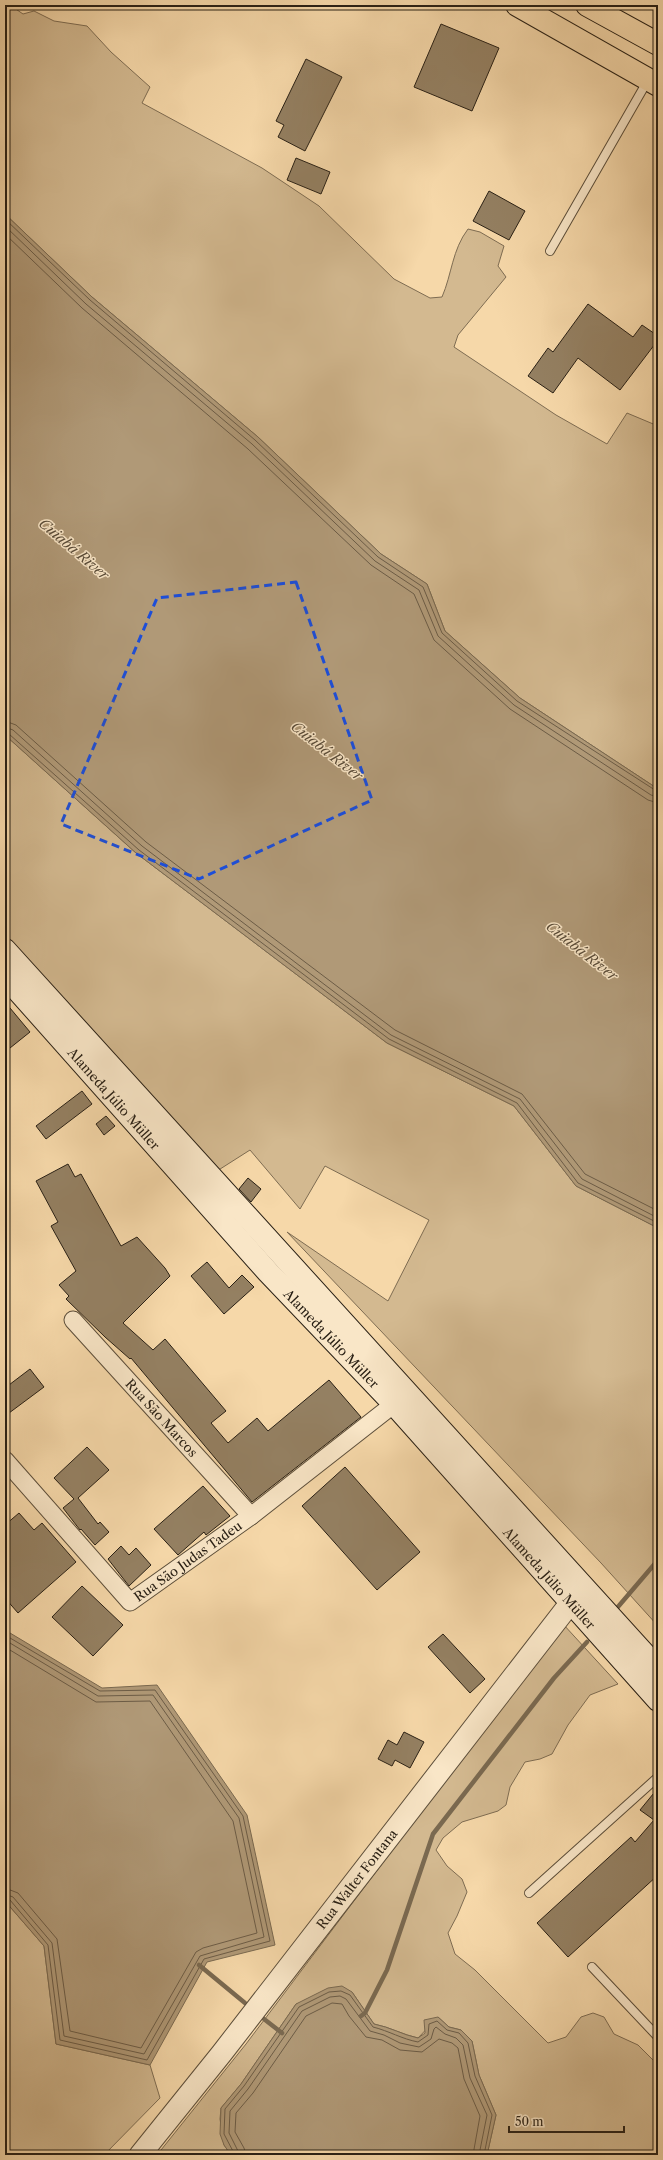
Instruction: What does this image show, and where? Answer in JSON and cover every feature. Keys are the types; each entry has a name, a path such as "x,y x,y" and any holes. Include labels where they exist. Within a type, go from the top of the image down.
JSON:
{"main road":[{"path":"517,5 653,82"},
{"path":"587,5 658,44"},
{"name":"Alameda Júlio Müller","path":"5,950 401,1398 577,1594 658,1700"},
{"name":"Alameda Júlio Müller","path":"5,976 268,1272 401,1398"},
{"name":"Alameda Júlio Müller","path":"577,1594 658,1669"}],"street":[{"name":"Rua São Marcos","path":"73,1320 251,1516"},
{"name":"Rua São Judas Tadeu","path":"5,1460 130,1602 251,1516 401,1398"},
{"name":"Rua Walter Fontana","path":"140,2155 222,2053 577,1594"}],"lane":[{"path":"550,251 653,82"},
{"path":"529,1893 658,1777"},
{"path":"592,1967 658,2037"}],"highlighted area":[{"path":"296,582 372,800 199,879 61,824 157,598"}],"shaded area":[{"path":"5,5 10,5 23,14 34,11 54,21 87,26 111,52 150,87 142,103 262,168 319,206 394,279 430,298 442,297 455,254 468,229 480,232 504,246 498,266 506,277 458,335 454,347 556,415 607,444 627,413 658,426 658,789 520,698 445,631 427,584 381,554 258,437 92,297 5,214"},
{"path":"5,735 136,853 387,1043 514,1106 576,1186 658,1228 658,1626 601,1563 287,1232 388,1301 429,1220 325,1166 300,1209 250,1150 217,1171 5,936"},
{"path":"563,1624 618,1684 590,1695 568,1725 552,1754 540,1759 525,1762 510,1787 506,1805 498,1811 462,1822 443,1838 436,1850 447,1866 462,1879 467,1892 448,1933 455,1954 475,1970 548,2043 566,2037 581,2017 593,2013 604,2017 614,2034 638,2045 658,2065 658,2155 487,2155 496,2115 479,2075 472,2041 461,2030 449,2027 438,2017 418,2038 374,2024 352,1992 296,2004 241,2084 221,2108 220,2119 224,2145 231,2155 157,2155 246,2044"},
{"path":"5,1901 44,1946 56,2044 150,2065 160,2098 104,2155 5,2155"}],"water":[{"name":"Cuiabá River","path":"5,214 92,297 258,437 381,554 427,584 445,631 520,698 658,789 658,1228 576,1186 514,1106 387,1043 136,853 5,735"},
{"path":"5,1630 102,1688 157,1685 247,1815 275,1945 207,1962 150,2065 56,2044 44,1946 5,1901"},
{"path":"342,1986 352,1992 374,2024 418,2038 425,2033 424,2020 438,2017 449,2027 461,2030 472,2041 479,2075 496,2115 487,2155 231,2155 224,2145 220,2134 221,2108 241,2084 296,2004 328,1988"}],"building":[{"path":"441,24 499,48 472,111 414,87"},
{"path":"306,59 342,77 305,151 278,137 284,125 276,121"},
{"path":"296,158 330,172 321,194 287,180"},
{"path":"489,191 525,211 509,240 473,221"},
{"path":"588,304 633,337 642,325 658,336 658,340 620,390 578,358 553,393 528,376 548,348 553,352"},
{"path":"5,1002 30,1032 5,1052"},
{"path":"82,1091 92,1104 46,1139 36,1126"},
{"path":"106,1116 115,1126 104,1135 96,1124"},
{"path":"68,1164 75,1177 81,1174 121,1246 137,1237 165,1268 170,1276 123,1323 153,1350 165,1339 226,1411 211,1423 228,1443 257,1418 268,1431 329,1380 361,1417 252,1502 131,1358 130,1359 105,1337 66,1299 69,1296 59,1285 76,1271 51,1226 58,1222 36,1181"},
{"path":"248,1178 261,1189 251,1202 239,1189"},
{"path":"207,1262 229,1288 242,1275 254,1287 224,1314 191,1276"},
{"path":"30,1369 44,1387 5,1416 5,1388"},
{"path":"87,1447 109,1470 78,1498 98,1524 100,1522 109,1532 95,1545 81,1529 80,1530 63,1508 74,1499 54,1478"},
{"path":"345,1467 420,1552 377,1590 302,1506"},
{"path":"203,1486 230,1516 206,1535 204,1532 178,1555 154,1529"},
{"path":"19,1513 34,1530 42,1523 76,1562 18,1613 5,1598 5,1525"},
{"path":"121,1546 129,1555 136,1548 151,1565 129,1586 108,1559"},
{"path":"82,1586 123,1625 93,1656 52,1617"},
{"path":"443,1634 485,1679 470,1693 428,1647"},
{"path":"404,1732 424,1742 410,1768 395,1760 392,1766 378,1759 388,1740 397,1745"},
{"path":"658,1788 658,1855 653,1861 658,1867 658,1875 568,1957 537,1923 631,1837 635,1842 654,1820 640,1810"}],"waterway":[{"path":"617,1608 658,1560"},
{"path":"361,2016 365,2013 387,1970 433,1834 554,1678 587,1642"},
{"path":"199,1965 245,2003"},
{"path":"264,2019 282,2033"}]}
